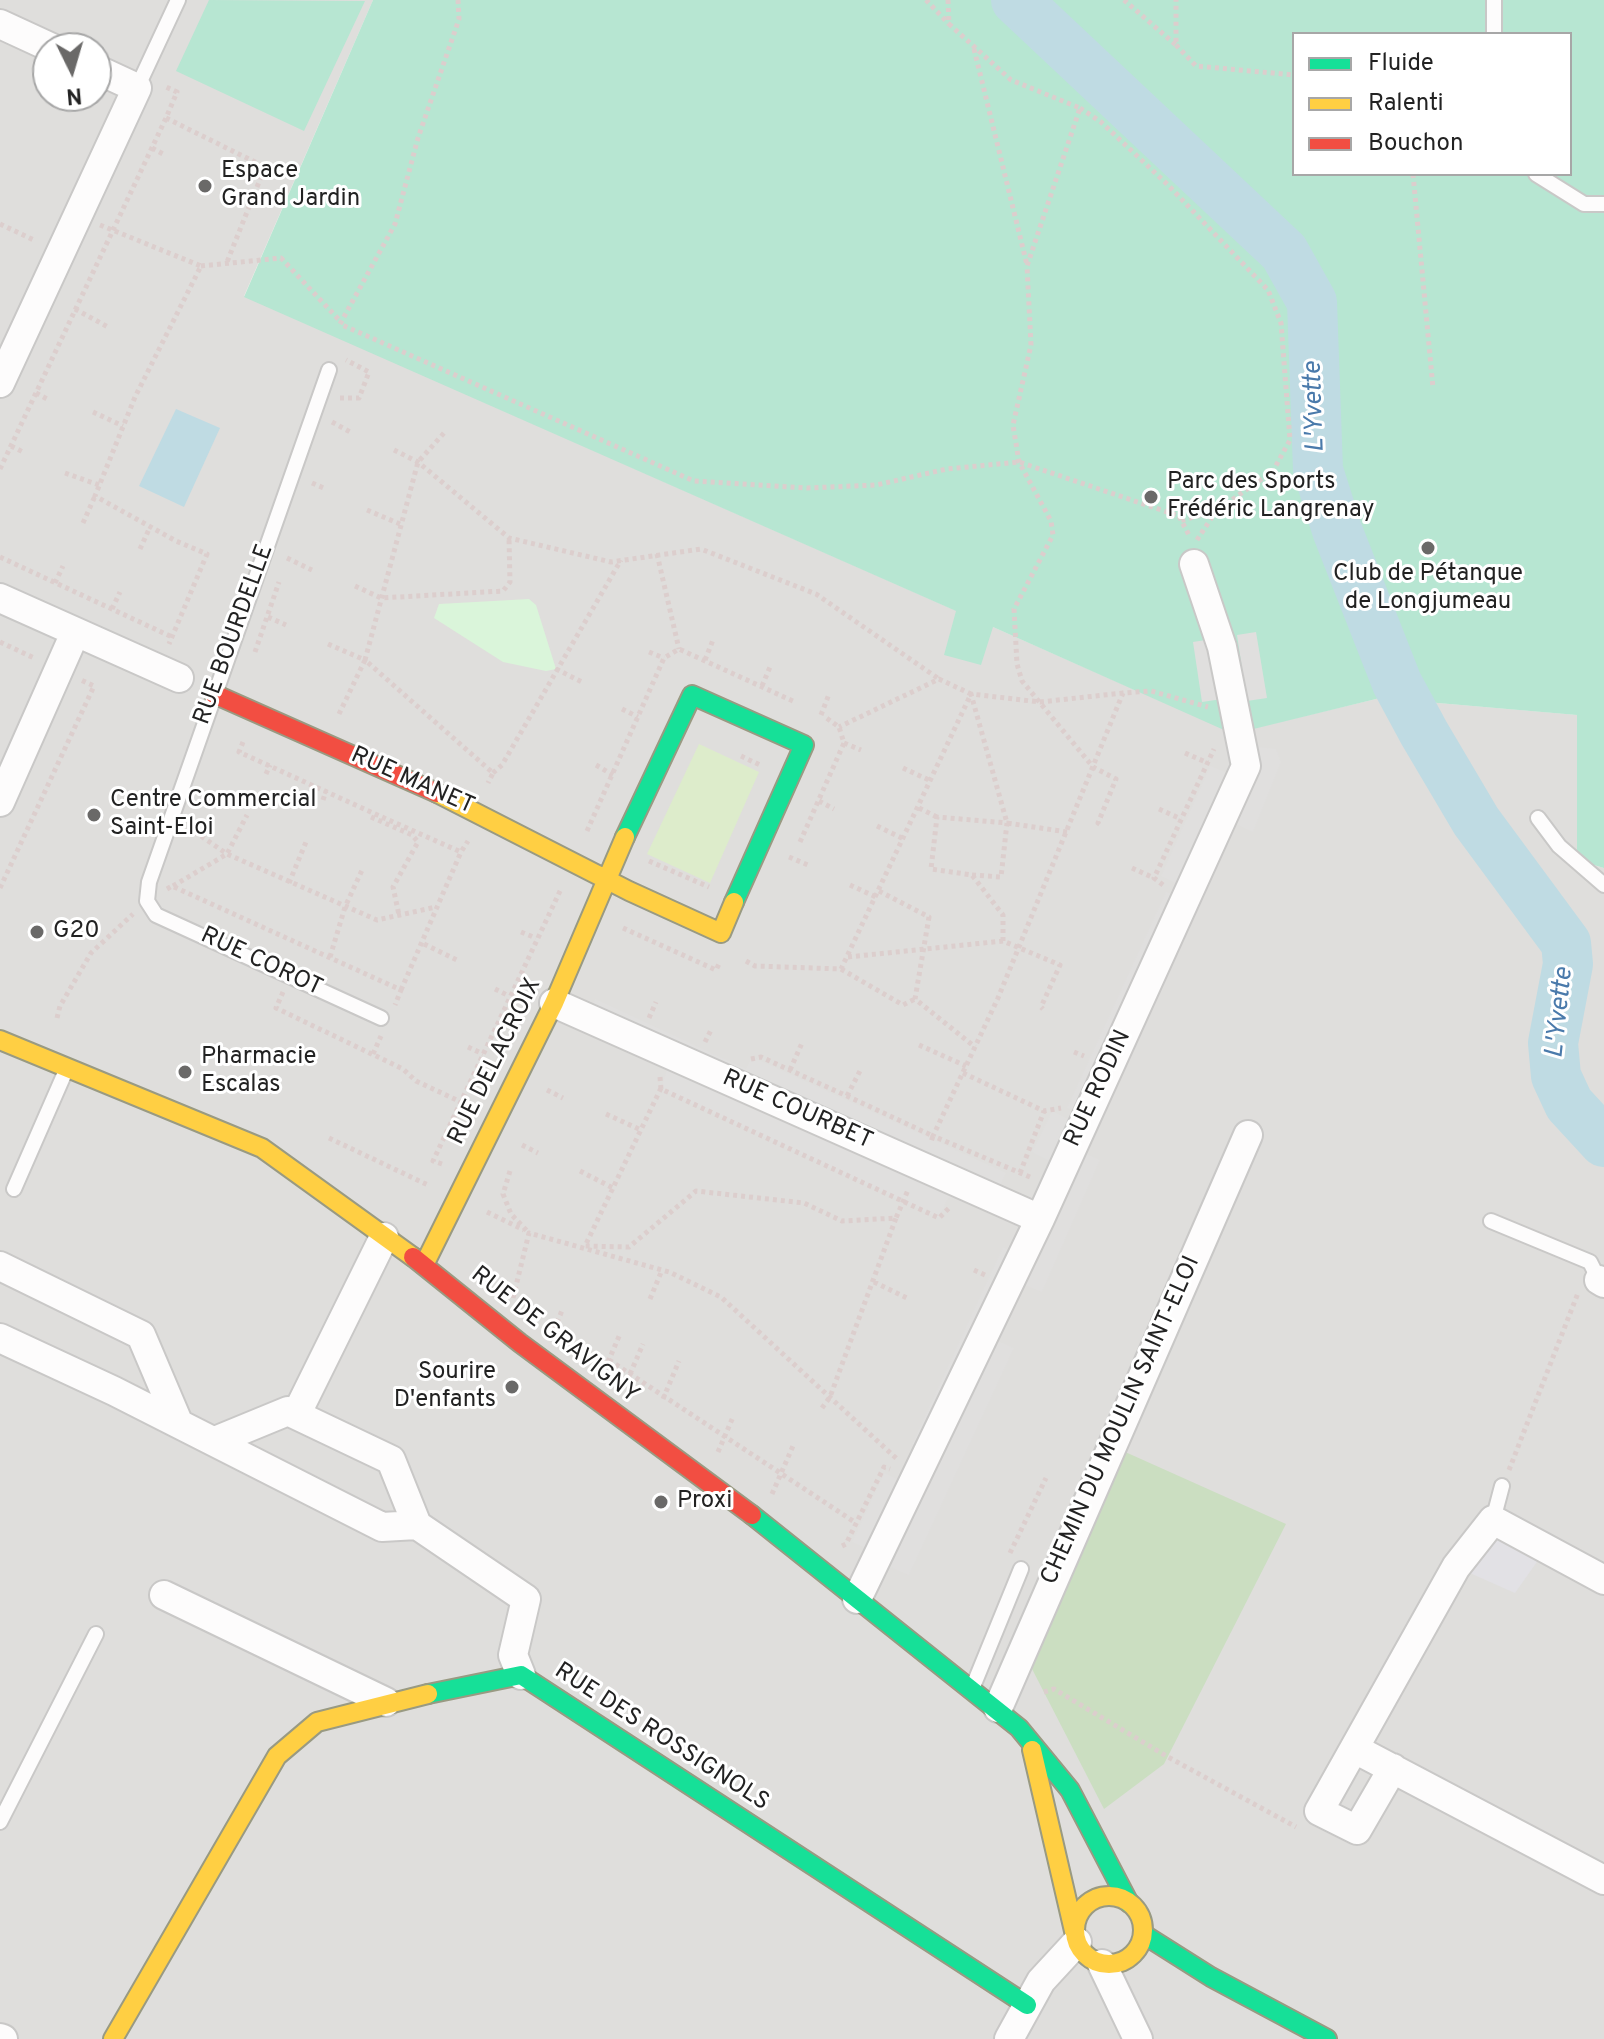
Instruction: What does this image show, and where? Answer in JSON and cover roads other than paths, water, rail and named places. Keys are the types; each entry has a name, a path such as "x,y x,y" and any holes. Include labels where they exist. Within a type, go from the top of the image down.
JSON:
{"street":[{"path":"0,24 32,39"},
{"path":"0,383 137,88 112,76"},
{"name":"RUE RODIN","path":"857,1599 1040,1219 1246,766 1218,710 1222,647 1194,564"},
{"path":"0,598 168,674"},
{"path":"0,802 75,633"},
{"name":"RUE MANET","path":"214,694 475,810 606,878"},
{"name":"RUE DELACROIX","path":"424,1265 554,1003 606,878 692,695 804,745 721,933 606,878"},
{"name":"RUE COURBET","path":"554,1003 696,1052 921,1166 1040,1219"},
{"name":"RUE DE GRAVIGNY","path":"0,1040 262,1148 424,1265 520,1343 816,1566 998,1708 1019,1728 1031,1747 1070,1790 1129,1903"},
{"name":"CHEMIN DU MOULIN SAINT-ELOI","path":"998,1708 1248,1135"},
{"path":"296,1415 384,1237"},
{"path":"0,1266 141,1335 178,1422"},
{"path":"0,1338 178,1422 260,1468 382,1527 417,1525"},
{"path":"215,1441 288,1411 391,1460 417,1525 526,1599 513,1655 521,1675"},
{"path":"1393,1768 1357,1830 1319,1811 1456,1567 1493,1520 1604,1580"},
{"path":"164,1595 386,1702"},
{"name":"RUE DES ROSSIGNOLS","path":"113,2039 277,1756 317,1722 386,1702 521,1675 1027,2005"},
{"name":"RUE DE GRAVIGNY","path":"1031,1747 1076,1937"},
{"path":"1355,1749 1604,1880"},
{"path":"1102,1964 1124,1961 1134,1954 1143,1934 1140,1916 1129,1903 1108,1896 1088,1903 1076,1920 1076,1937 1082,1952 1102,1964 1138,2039"},
{"path":"1143,1934 1224,1984 1327,2039"},
{"path":"1009,2039 1041,1981 1076,1937"}],"lane":[{"path":"137,88 178,0"},
{"path":"1494,0 1494,32"},
{"path":"1539,176 1584,204 1604,204"},
{"name":"RUE BOURDELLE","path":"147,901 149,882 329,370"},
{"path":"1538,818 1559,846 1604,885"},
{"name":"RUE COROT","path":"147,901 156,915 385,1021"},
{"path":"14,1189 67,1067"},
{"path":"1491,1221 1598,1275"},
{"path":"1493,1520 1502,1486"},
{"path":"972,1688 1021,1569"},
{"path":"0,1822 96,1634"}],"water":[{"path":"176,409 220,428 184,507 139,486"}],"waterway":[{"name":"L'Yvette","path":"1016,0 1284,252 1312,302 1318,470 1337,530 1397,683 1424,733 1476,821 1566,943 1568,964 1553,1043 1556,1076 1569,1104 1604,1142"}],"place":[{"name":"Espace Grand Jardin","path":"205,186"},
{"name":"Parc des Sports Frédéric Langrenay","path":"1151,497"},
{"name":"Club de Pétanque de Longjumeau","path":"1428,548"},
{"name":"Centre Commercial Saint-Eloi","path":"94,815"},
{"name":"G20","path":"37,932"},
{"name":"Pharmacie Escalas","path":"185,1072"},
{"name":"Sourire D'enfants","path":"512,1387"},
{"name":"Proxi","path":"661,1502"}]}
